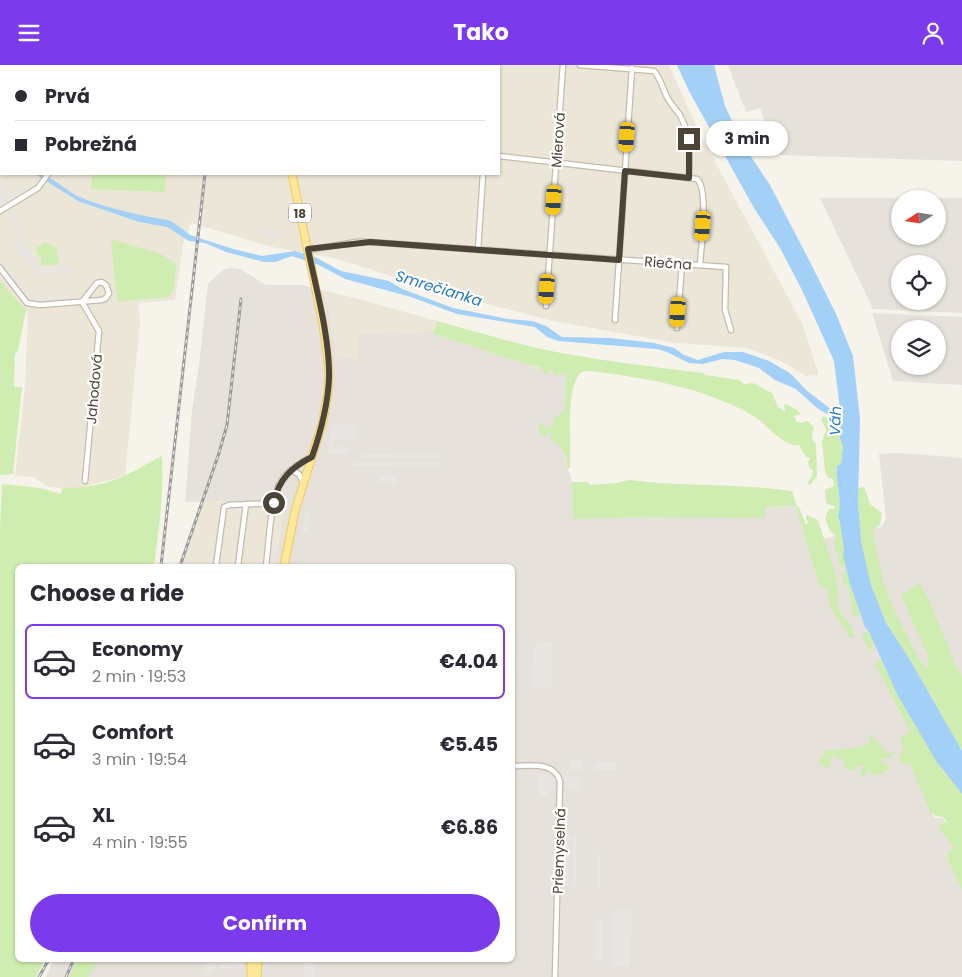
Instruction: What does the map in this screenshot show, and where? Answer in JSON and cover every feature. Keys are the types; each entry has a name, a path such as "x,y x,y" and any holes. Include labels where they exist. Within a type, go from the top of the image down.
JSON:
{"main road":[{"name":"18","path":"284,564 291,526 324,414 329,376 326,344 292,175"},
{"path":"251,962 251,977"},
{"path":"257,977 258,962"}],"street":[{"name":"Mierová","path":"546,306 563,65"},
{"path":"580,65 654,71 668,99 680,116 690,145 689,178"},
{"path":"615,320 632,68"},
{"path":"500,156 699,180 703,188 704,206 700,265"},
{"path":"0,211 39,186 47,175"},
{"path":"478,250 483,175"},
{"name":"Riečna","path":"308,251 370,242 726,267 725,310 731,330"},
{"path":"677,328 682,264"},
{"path":"0,268 29,304 40,305 104,299 108,293 108,287 104,283 97,283 82,301"},
{"name":"Jahodová","path":"82,301 99,331 85,481"},
{"path":"266,564 278,486 291,470 312,457"},
{"path":"291,470 299,474 303,482"},
{"path":"216,564 224,507 229,505 274,503"},
{"path":"238,564 246,504"},
{"name":"Priemyselná","path":"515,766 548,767 556,772 560,781 555,977"}],"shaded area":[{"path":"500,65 669,65 699,132 802,323 819,375 806,376 781,361 747,348 676,343 553,321 449,294 334,258 272,247 191,223 183,244 175,300 141,303 138,306 140,322 125,476 78,488 62,488 46,486 34,477 15,476 25,385 28,313 0,281 0,175 500,175"},
{"path":"728,65 962,65 962,161 780,155 760,108 746,112"},
{"path":"5,184 8,198 0,204 0,185"},
{"path":"26,184 30,189 10,202 11,195"},
{"path":"820,198 891,198 891,245 946,245 946,198 962,198 962,313 895,310 946,310 946,255 891,255 891,310 873,309"},
{"path":"16,212 23,243 43,269 69,266 69,269 74,269 74,273 41,276 37,274 15,242 18,239 12,213"},
{"path":"263,227 280,232 278,238 261,233"},
{"path":"0,258 32,297 30,302 0,264"},
{"path":"224,269 240,269 266,285 302,285 322,290 328,306 337,357 357,359 357,334 429,332 528,365 566,373 564,455 572,482 573,519 765,517 765,507 797,506 807,542 881,527 886,520 879,454 899,453 962,458 962,747 919,784 934,818 943,818 947,825 943,828 954,848 945,853 962,890 962,977 46,977 53,962 515,962 515,564 273,564 287,501 185,502 192,411 208,284"},
{"path":"322,290 437,321 434,331 357,334 357,360 337,357 328,306"},
{"path":"73,297 76,300 35,303 35,298"},
{"path":"872,313 962,317 962,385 893,381 891,375 946,375 946,320 891,320 891,375"},
{"path":"333,424 356,424 356,432 351,439 335,440 333,445 327,445"},
{"path":"329,447 348,447 349,454 329,454"},
{"path":"363,454 441,455 441,458 364,458"},
{"path":"441,462 440,467 352,466 352,463"},
{"path":"380,475 397,475 397,486 379,482"},
{"path":"287,501 273,564 182,564 203,502"},
{"path":"306,510 309,510 308,533 302,533"},
{"path":"541,642 552,642 552,687 531,688 534,646"},
{"path":"570,759 581,760 581,770 569,770"},
{"path":"595,762 617,762 617,770 595,770"},
{"path":"539,774 550,774 554,777 554,790 549,790 549,795 539,796"},
{"path":"563,775 581,778 580,792 565,787"},
{"path":"565,834 569,834 568,886 564,886"},
{"path":"573,836 577,837 576,886 573,886"},
{"path":"597,853 600,854 600,888 597,888"},
{"path":"612,911 632,911 630,966 612,966"},
{"path":"596,918 602,920 602,962 595,960"},
{"path":"204,962 245,962 243,968 219,968 219,965 215,964 214,972 206,973"},
{"path":"304,962 314,962 314,977 304,977"}],"green space":[{"path":"92,175 166,175 165,192 91,189"},
{"path":"111,239 161,254 176,264 174,289 168,297 117,302"},
{"path":"45,242 56,247 59,264 41,266 41,257 38,255 36,248"},
{"path":"0,281 26,310 18,351 15,354 14,387 22,387 13,474 0,475"},
{"path":"437,321 511,342 556,352 703,373 705,375 739,380 744,384 753,383 772,393 778,407 785,412 784,405 786,404 797,410 801,414 794,416 797,422 808,421 814,428 812,436 816,444 817,476 810,485 807,484 813,470 809,468 808,462 810,458 806,457 799,445 787,443 757,418 733,405 673,385 590,371 581,372 572,392 570,468 568,468 562,448 550,440 552,434 549,432 545,436 540,433 538,426 543,423 551,429 554,418 565,410 566,373 555,376 551,370 546,375 540,367 528,365 429,332 434,331"},
{"path":"830,416 841,432 840,439 843,446 841,464 837,466 840,504 838,516 842,535 843,555 855,599 861,612 858,617 853,615 848,586 843,583 842,573 846,571 844,567 839,565 838,559 840,555 836,553 835,535 830,531 825,518 829,509 835,509 834,506 826,503 825,490 834,486 833,479 828,478 825,471 822,441 826,430 821,419"},
{"path":"162,456 162,497 154,564 15,564 15,962 44,962 36,977 0,977 0,530 2,484 40,488 61,494 62,488 109,482 129,474"},
{"path":"629,480 792,491 806,525 808,522 806,515 818,520 837,580 839,594 836,600 841,614 850,624 855,638 849,637 832,610 826,587 820,588 796,506 765,507 765,518 651,517 573,519 572,482 588,482 590,485"},
{"path":"864,487 870,504 882,513 880,525 872,530 883,581 891,603 918,658 927,669 929,658 901,595 920,583 962,676 962,751 911,661 891,632 873,590 864,557 859,522 858,488"},
{"path":"864,632 869,632 873,641 870,651 862,637"},
{"path":"880,659 897,694 936,761 962,794 962,890 946,853 954,848 939,829 941,824 947,822 943,817 936,816 930,812 910,764 902,763 899,759 904,749 900,738 910,731 875,664"},
{"path":"870,735 882,746 885,753 896,752 891,758 881,758 881,762 888,764 890,768 883,773 871,774 869,769 865,776 862,777 860,772 863,766 858,766 854,771 846,769 843,759 838,759 836,756 830,757 832,766 826,768 818,762 825,751 856,748 869,744"},
{"path":"76,962 97,962 88,977 69,977"}],"water":[{"name":"Váh","path":"677,65 714,65 725,106 745,148 770,185 836,314 853,356 860,419 858,502 861,541 871,585 886,623 910,660 962,751 962,794 936,761 897,694 865,627 850,584 843,555 844,550 838,516 840,504 837,466 841,464 843,446 840,439 841,432 830,416 817,408 796,389 775,380 759,368 735,360 722,359 703,364 689,363 657,349 558,341 547,337 535,327 457,314 411,297 345,279 319,265 292,256 275,262 264,262 226,252 205,243 189,241 167,227 139,222 78,201 37,175 47,177 76,195 92,202 168,220 190,235 233,249 262,256 295,251 315,257 341,271 389,281 402,289 453,308 508,319 532,321 546,326 562,337 610,338 654,343 674,348 684,355 698,360 724,352 743,352 769,361 788,372 806,390 841,417 834,361 802,290 780,248 754,208 689,91"}],"railway":[{"path":"161,564 205,175"},
{"path":"181,564 227,425 241,299"},
{"path":"39,977 47,962"},
{"path":"66,977 73,962"}],"route":[{"path":"274,503 278,486 284,477 296,466 312,457 326,408 329,376 328,361 323,323 308,249 370,242 619,260 625,171 689,178 689,139"}],"water label":[{"name":"Smrečianka","path":"439,288"}]}
